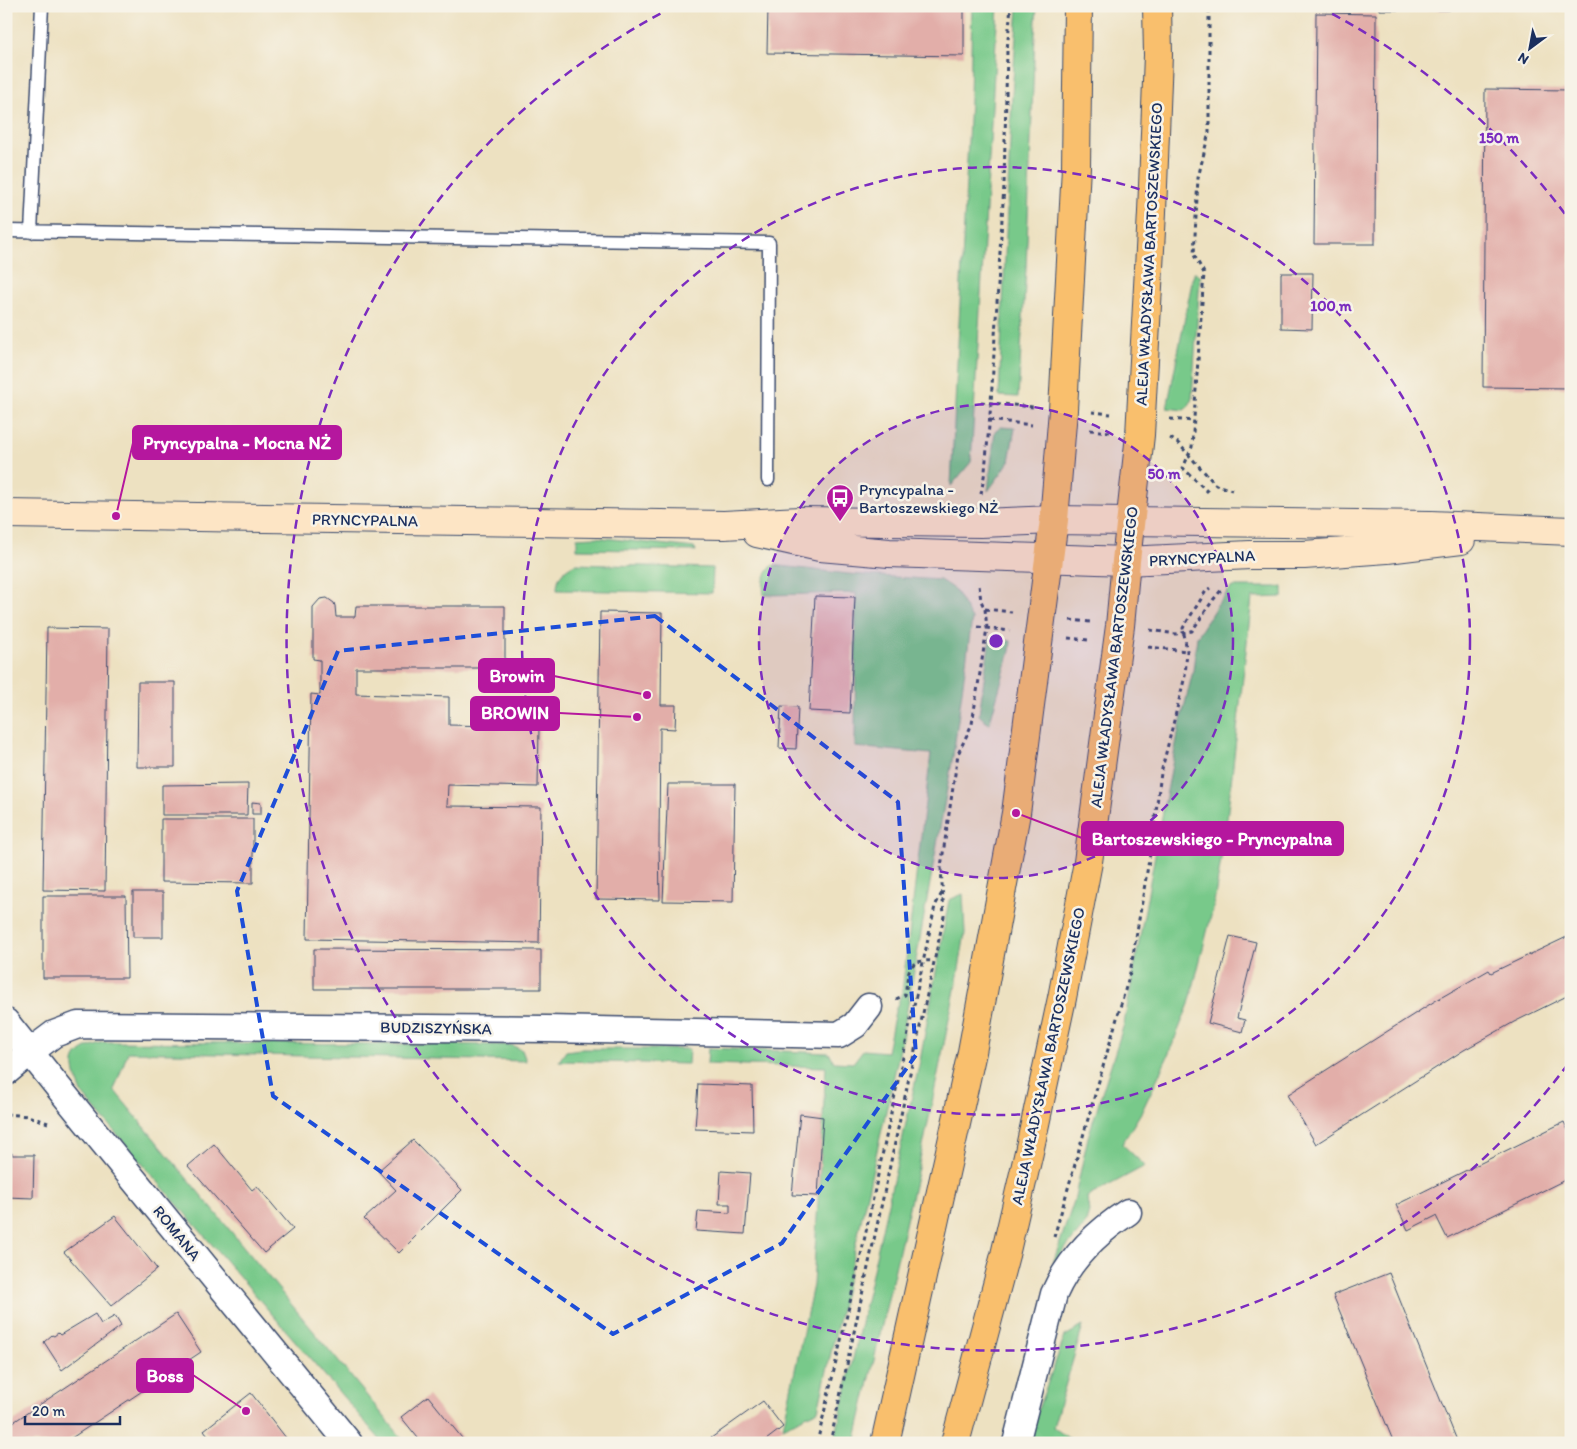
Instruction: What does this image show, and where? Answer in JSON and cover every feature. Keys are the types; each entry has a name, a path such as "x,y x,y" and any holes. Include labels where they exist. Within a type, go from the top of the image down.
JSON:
{"main road":[{"path":"885,1443 946,1170 997,926 1016,813 1054,520 1064,387 1076,167 1078,6"},
{"name":"ALEJA WŁADYSŁAWA BARTOSZEWSKIEGO","path":"955,1443 1005,1255 1029,1152 1062,998 1088,862 1118,643 1140,435 1152,212 1158,55 1157,6"}],"street":[{"name":"PRYNCYPALNA","path":"6,514 724,525 800,521 981,523 1054,520 1431,526 1571,531"},
{"name":"PRYNCYPALNA","path":"724,525 820,547 889,553 1126,561 1250,555 1304,555 1387,549 1532,531"},
{"name":"BUDZISZYŃSKA","path":"6,1072 54,1034 78,1025 839,1035 855,1025 869,1007"},
{"name":"ROMANA","path":"6,1022 349,1443"},
{"path":"1016,1443 1054,1294 1061,1277 1095,1238 1128,1212"}],"lane":[{"path":"31,232 42,6"},
{"path":"6,231 769,242 768,480"}],"path":[{"path":"981,523 980,495 985,472 992,393 1004,185 1007,50 1011,6"},
{"path":"1189,455 1192,447 1204,273 1194,254 1198,178 1209,132 1209,6"},
{"path":"1171,438 1216,485 1239,492"},
{"path":"830,1443 944,916 941,867 958,754 972,724 987,628 985,609 981,601 979,588 981,556"},
{"path":"978,627 1187,651"},
{"path":"1052,1245 1130,974 1152,842 1161,773 1185,676 1187,651 1185,633"},
{"path":"818,1443 861,1255 935,906 942,892"},
{"path":"869,1007 906,995 909,969 915,962 923,960 934,961"}],"highlighted area":[{"path":"655,616 898,802 916,1055 782,1243 613,1334 273,1096 237,891 338,651"}],"green space":[{"path":"972,6 998,6 971,462 951,486 970,100"},
{"path":"1018,6 1037,6 1026,269 1018,397 999,396 1012,96"},
{"path":"1194,272 1200,276 1192,398 1189,406 1184,410 1167,408"},
{"path":"1000,427 1015,428 1009,461 988,491 995,431"},
{"path":"595,537 695,548 696,551 577,549 577,538"},
{"path":"575,564 713,568 712,593 557,590 558,581 562,574"},
{"path":"773,565 848,574 940,580 955,590 972,619 953,756 899,1054 818,1410 783,1427 813,1285 826,1067 707,1064 708,1048 829,1053 834,1062 853,1063 863,1050 887,1052 895,1011 902,992 931,754 855,747 856,593 764,595 764,579"},
{"path":"1232,587 1283,587 1283,597 1252,598 1225,836 1213,908 1189,1004 1167,1058 1142,1111 1122,1144 1145,1166 1087,1197 1089,1212 1085,1225 1053,1263 1074,1201 1088,1137 1124,1024 1179,729 1193,671 1197,637 1217,605"},
{"path":"990,638 1011,641 1010,651 989,725 979,715"},
{"path":"963,894 965,933 958,975 924,1142 855,1443 834,1443 920,1061 949,900"},
{"path":"104,1042 511,1045 522,1050 526,1061 128,1052 114,1090 406,1443 383,1443 83,1095 75,1075 74,1061 83,1050"},
{"path":"580,1049 689,1049 688,1064 559,1061 566,1051"},
{"path":"1083,1326 1053,1427 1075,1443 1031,1443 1037,1412 1065,1336"}],"building":[{"path":"768,6 964,6 964,56 767,53"},
{"path":"1379,6 1450,6 1450,10 1379,10"},
{"path":"1316,13 1376,14 1375,244 1314,244"},
{"path":"1485,89 1571,90 1570,388 1483,387"},
{"path":"1281,273 1313,273 1312,329 1281,328"},
{"path":"815,596 855,597 850,713 809,711"},
{"path":"327,598 334,603 336,617 355,617 356,606 505,606 505,668 356,668 356,694 449,697 449,725 539,727 538,787 448,785 447,806 541,807 539,943 307,939 311,694 320,695 320,660 313,659 313,607 320,599"},
{"path":"600,612 662,613 661,705 676,705 675,729 660,728 660,900 596,899"},
{"path":"47,628 108,629 105,891 43,890"},
{"path":"138,682 175,682 175,767 137,767"},
{"path":"781,706 798,707 796,749 779,748"},
{"path":"248,784 247,815 162,815 162,785"},
{"path":"668,784 735,784 733,902 663,901"},
{"path":"252,802 261,803 261,814 252,814"},
{"path":"161,819 253,819 253,883 161,882"},
{"path":"133,892 163,892 163,937 133,937"},
{"path":"43,896 126,896 127,978 43,978"},
{"path":"1571,935 1571,994 1514,1022 1464,1050 1316,1144 1287,1095 1435,1001 1489,970 1491,973"},
{"path":"1230,936 1256,942 1237,1018 1245,1020 1242,1032 1208,1023"},
{"path":"314,949 541,950 541,989 314,989"},
{"path":"698,1084 752,1086 753,1131 695,1129"},
{"path":"800,1114 823,1117 818,1196 792,1195"},
{"path":"1564,1122 1571,1136 1571,1177 1447,1238 1436,1216 1408,1230 1396,1205"},
{"path":"413,1140 462,1190 399,1253 364,1219 396,1190 378,1171"},
{"path":"214,1144 252,1190 257,1186 293,1229 264,1253 188,1166"},
{"path":"6,1153 12,1153 12,1155 34,1155 33,1198 6,1197"},
{"path":"721,1171 750,1173 745,1234 696,1231 698,1211 730,1213 730,1204 719,1204"},
{"path":"115,1216 157,1269 111,1306 64,1252"},
{"path":"1389,1273 1458,1443 1394,1443 1333,1295"},
{"path":"95,1314 101,1324 115,1316 121,1326 62,1370 44,1342 52,1335 54,1336 58,1333 60,1335"},
{"path":"176,1314 201,1352 64,1443 6,1443 6,1427"},
{"path":"251,1393 290,1443 214,1443 204,1430"},
{"path":"428,1396 466,1443 422,1443 401,1417"},
{"path":"763,1401 783,1427 762,1443 704,1443"}],"place":[{"name":"Pryncypalna - Mocna NŻ","path":"116,516"},
{"name":"Pryncypalna - Bartoszewskiego NŻ","path":"840,522"},
{"name":"Browin","path":"647,695"},
{"name":"BROWIN","path":"637,717"},
{"name":"Bartoszewskiego - Pryncypalna","path":"1016,813"},
{"name":"Boss","path":"246,1411"}]}
